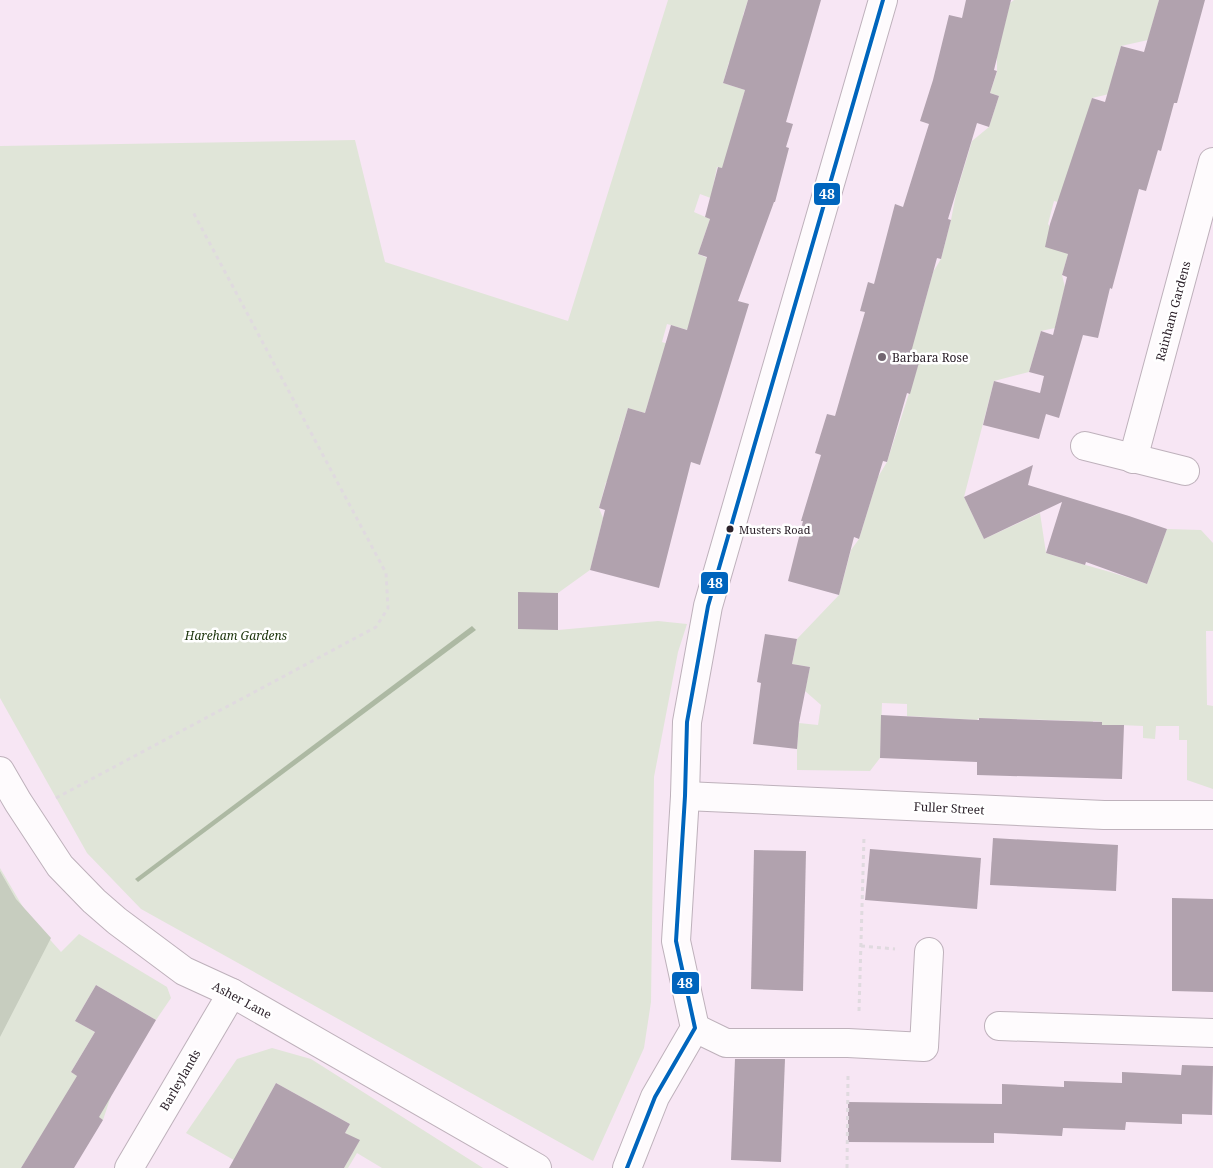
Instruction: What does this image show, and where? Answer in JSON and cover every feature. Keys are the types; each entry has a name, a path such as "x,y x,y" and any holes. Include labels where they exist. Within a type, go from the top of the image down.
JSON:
{"street":[{"path":"627,1168 654,1097 696,1028 676,941 685,796 687,722 708,606 883,0"},
{"name":"Rainham Gardens","path":"1132,459 1213,162"},
{"path":"1085,446 1185,471"},
{"name":"Asher Lane","path":"0,771 25,814 60,866 94,901 117,921 184,971 232,993 537,1168"},
{"name":"Fuller Street","path":"685,796 1104,815 1213,815"},
{"path":"696,1028 726,1043 853,1043 924,1046 929,952"},
{"name":"Barleylands","path":"129,1168 232,993"},
{"path":"999,1026 1213,1033"}],"path":[{"path":"25,814 376,627 388,608 386,573 193,212"},
{"path":"847,1168 864,804"}],"green space":[{"name":"Hareham Gardens","path":"668,0 748,0 743,15 755,70 729,62 723,83 745,90 735,125 753,130 740,172 717,167 713,187 733,192 729,205 700,194 694,212 710,219 698,254 707,258 688,330 667,324 662,342 684,349 652,390 645,413 628,408 618,441 624,453 616,484 606,482 599,508 603,518 590,570 558,593 558,630 658,621 687,624 678,652 654,777 651,1002 644,1048 593,1161 141,909 87,853 0,698 0,146 355,140 385,262 568,321"},
{"path":"1014,0 1159,0 1148,40 1121,46 1115,66 1133,71 1127,90 1092,98 1062,203 1054,201 1048,224 1068,254 1062,275 1065,287 1055,328 1041,331 1029,372 994,381 964,497 984,539 1040,513 1046,553 1147,584 1167,529 1201,530 1213,543 1213,631 1206,631 1207,705 1213,706 1213,789 1187,780 1187,740 1179,740 1179,726 1156,726 1155,739 1143,738 1143,726 1120,725 1102,737 1102,722 1093,721 1092,738 1080,721 979,718 977,720 907,716 907,704 882,703 880,758 870,771 797,770 799,723 818,725 821,705 805,691 810,667 792,664 797,639 839,595 851,550 859,539 878,477 887,462 920,359 905,355 911,335 918,327 933,272 941,259 956,194 972,141 989,127 999,96 990,93 997,72 997,55 1010,3"},
{"path":"0,868 27,914 61,952 79,934 167,987 171,998 156,1020 96,985 75,1021 95,1032 71,1072 111,1096 103,1120 65,1097 21,1168 0,1168"},
{"path":"272,1048 311,1059 483,1168 382,1168 357,1153 348,1168 344,1168 359,1141 345,1133 350,1124 276,1083 255,1121 248,1168 186,1133 237,1059"}],"shaded area":[{"path":"472,626 476,630 138,882 135,879"},
{"path":"0,871 16,899 51,938 0,1037"}],"building":[{"path":"748,0 821,0 786,122 793,124 786,147 789,148 775,202 738,301 749,304 700,465 691,462 659,588 590,570 605,510 599,508 628,408 645,413 671,325 687,330 707,257 698,254 710,219 705,217 718,167 722,168 745,90 723,83"},
{"path":"966,0 1011,0 994,70 997,71 990,93 999,96 989,127 977,123 948,219 951,220 941,259 937,258 910,356 920,359 910,394 907,393 887,462 883,461 859,539 854,537 839,595 788,581 803,521 801,521 821,455 815,453 827,414 835,416 865,312 860,311 868,282 874,284 895,204 903,207 929,124 920,121 933,80 949,15 962,18"},
{"path":"1159,0 1205,0 1177,103 1174,103 1161,151 1158,150 1146,191 1139,189 1112,289 1110,288 1098,338 1083,335 1059,418 1046,414 1039,439 983,425 994,381 1040,393 1044,376 1029,372 1041,331 1053,335 1067,277 1062,275 1068,254 1045,247 1050,224 1092,98 1105,102 1121,46 1144,52"},
{"path":"1033,465 1028,485 1167,529 1147,584 1086,562 1085,565 1046,553 1062,502 984,539 964,497"},
{"path":"518,592 558,593 558,630 518,629"},
{"path":"765,634 797,639 792,664 810,667 799,723 797,749 753,744 761,683 757,682"},
{"path":"881,715 979,720 979,718 1102,722 1102,725 1124,725 1122,779 977,775 977,762 880,758"},
{"path":"993,838 1118,845 1116,891 990,885"},
{"path":"870,849 981,858 977,909 865,900"},
{"path":"754,850 806,851 803,991 751,989"},
{"path":"1172,898 1213,899 1213,992 1172,991"},
{"path":"96,985 156,1020 99,1117 103,1120 74,1168 21,1168 77,1076 71,1072 95,1032 75,1021"},
{"path":"735,1059 785,1059 781,1162 731,1160"},
{"path":"1182,1065 1213,1066 1212,1115 1182,1114 1182,1124 1126,1122 1125,1130 1063,1128 1062,1136 994,1133 994,1143 848,1142 848,1102 1002,1104 1002,1084 1064,1087 1064,1081 1122,1083 1122,1072 1181,1075"},
{"path":"276,1083 350,1124 345,1133 360,1140 344,1168 229,1168"}],"transit line":[{"name":"48","path":"627,1168 655,1097 695,1028 676,941 685,796 687,722 708,606 883,0"}],"place":[{"name":"Barbara Rose","path":"882,357"},
{"name":"Musters Road","path":"730,529"}]}
